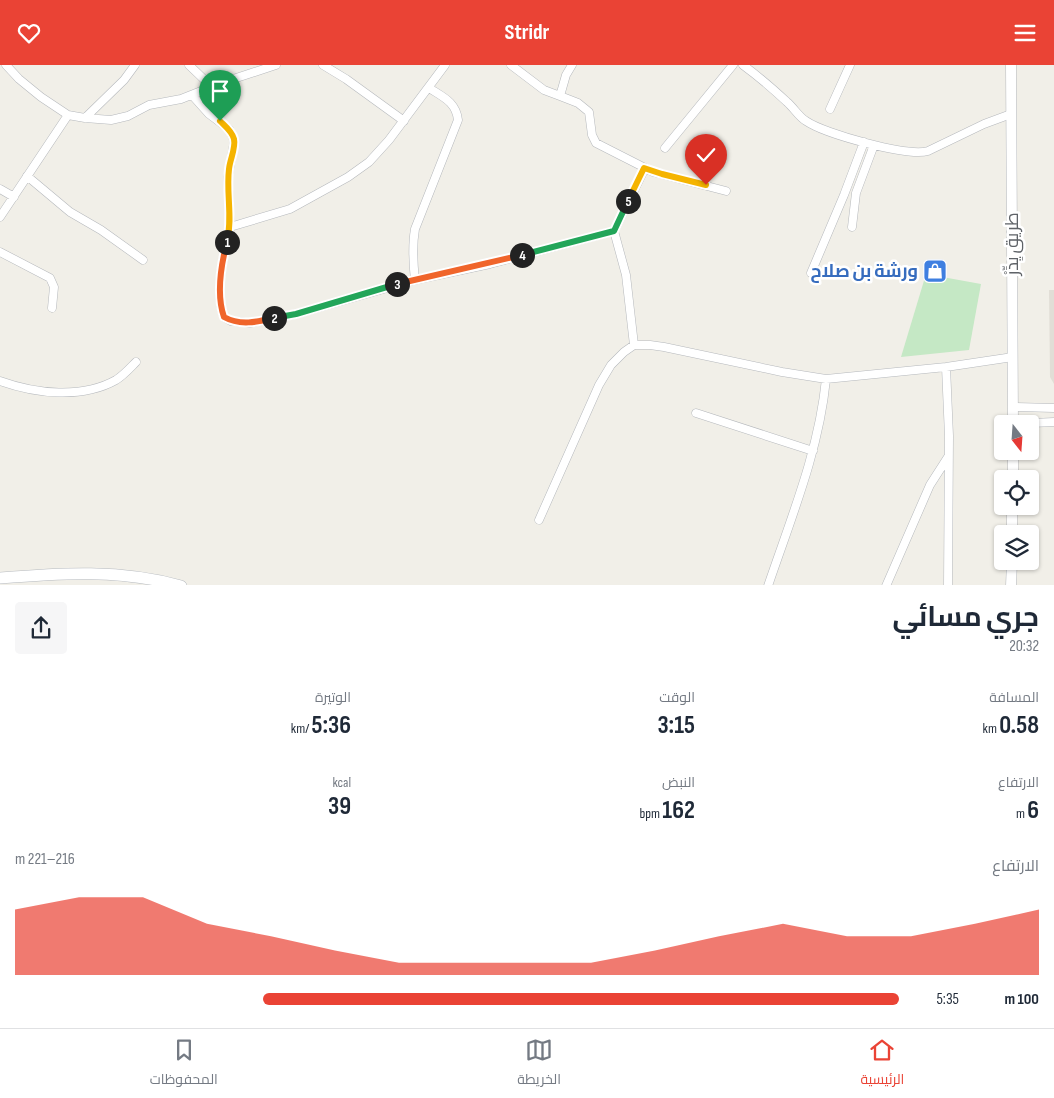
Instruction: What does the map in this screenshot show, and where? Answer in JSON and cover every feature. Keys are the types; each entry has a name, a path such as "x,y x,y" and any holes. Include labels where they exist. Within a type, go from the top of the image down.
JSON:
{"main road":[{"path":"0,578 68,573 122,574 181,585"}],"street":[{"path":"6,65 19,79 41,97 68,115 85,119 111,119 128,116 149,105 181,99 276,65"},
{"path":"85,119 124,80 135,65"},
{"path":"189,65 212,87"},
{"path":"323,65 346,79 404,121"},
{"path":"230,227 290,209 348,177 369,162 404,121 445,65"},
{"path":"510,65 544,90 578,103 589,112 592,135 596,143 644,168 726,191"},
{"path":"560,96 564,81 572,65"},
{"path":"666,148 733,65"},
{"path":"743,65 806,121 823,130 874,145 922,153 984,124 1011,114"},
{"path":"830,109 850,65"},
{"name":"طريق يِدِّرْ","path":"1011,65 1013,415"},
{"path":"415,279 412,243 415,229 458,120 455,108 450,101 429,88"},
{"path":"192,95 209,114 229,129 233,137 234,143 228,177 230,227 221,277 220,308 224,317 231,321 250,323 296,314 415,279 490,264 614,231"},
{"path":"0,217 68,115"},
{"path":"811,273 864,142"},
{"path":"852,227 856,193 874,145"},
{"path":"634,345 626,275 614,231 644,168"},
{"path":"27,176 70,213 101,230 143,260"},
{"path":"0,189 14,197"},
{"path":"0,252 50,278 54,287 52,308"},
{"path":"539,520 599,385 617,358 634,345 664,347 782,372 826,379 946,367 1013,357"},
{"path":"0,381 29,389 69,393 88,390 110,383 124,375 136,362"},
{"path":"946,367 948,585"},
{"path":"768,585 814,451 823,407 826,379"},
{"path":"1013,407 1054,408"},
{"path":"696,413 814,451"},
{"path":"1039,423 1054,422"},
{"path":"886,585 930,485 948,456"},
{"path":"1011,585 1012,570"}],"shaded area":[{"path":"1049,290 1054,290 1054,384 1050,377"}],"green space":[{"path":"926,274 981,284 969,350 901,357"}],"place":[{"name":"ورشة بن صلاح","path":"935,271"}],"route":[{"path":"220,121 229,129 234,143 228,177 230,227 221,277 220,308 224,317 231,321 250,323 296,314 415,279 490,264 614,231 644,168 706,185"}]}
